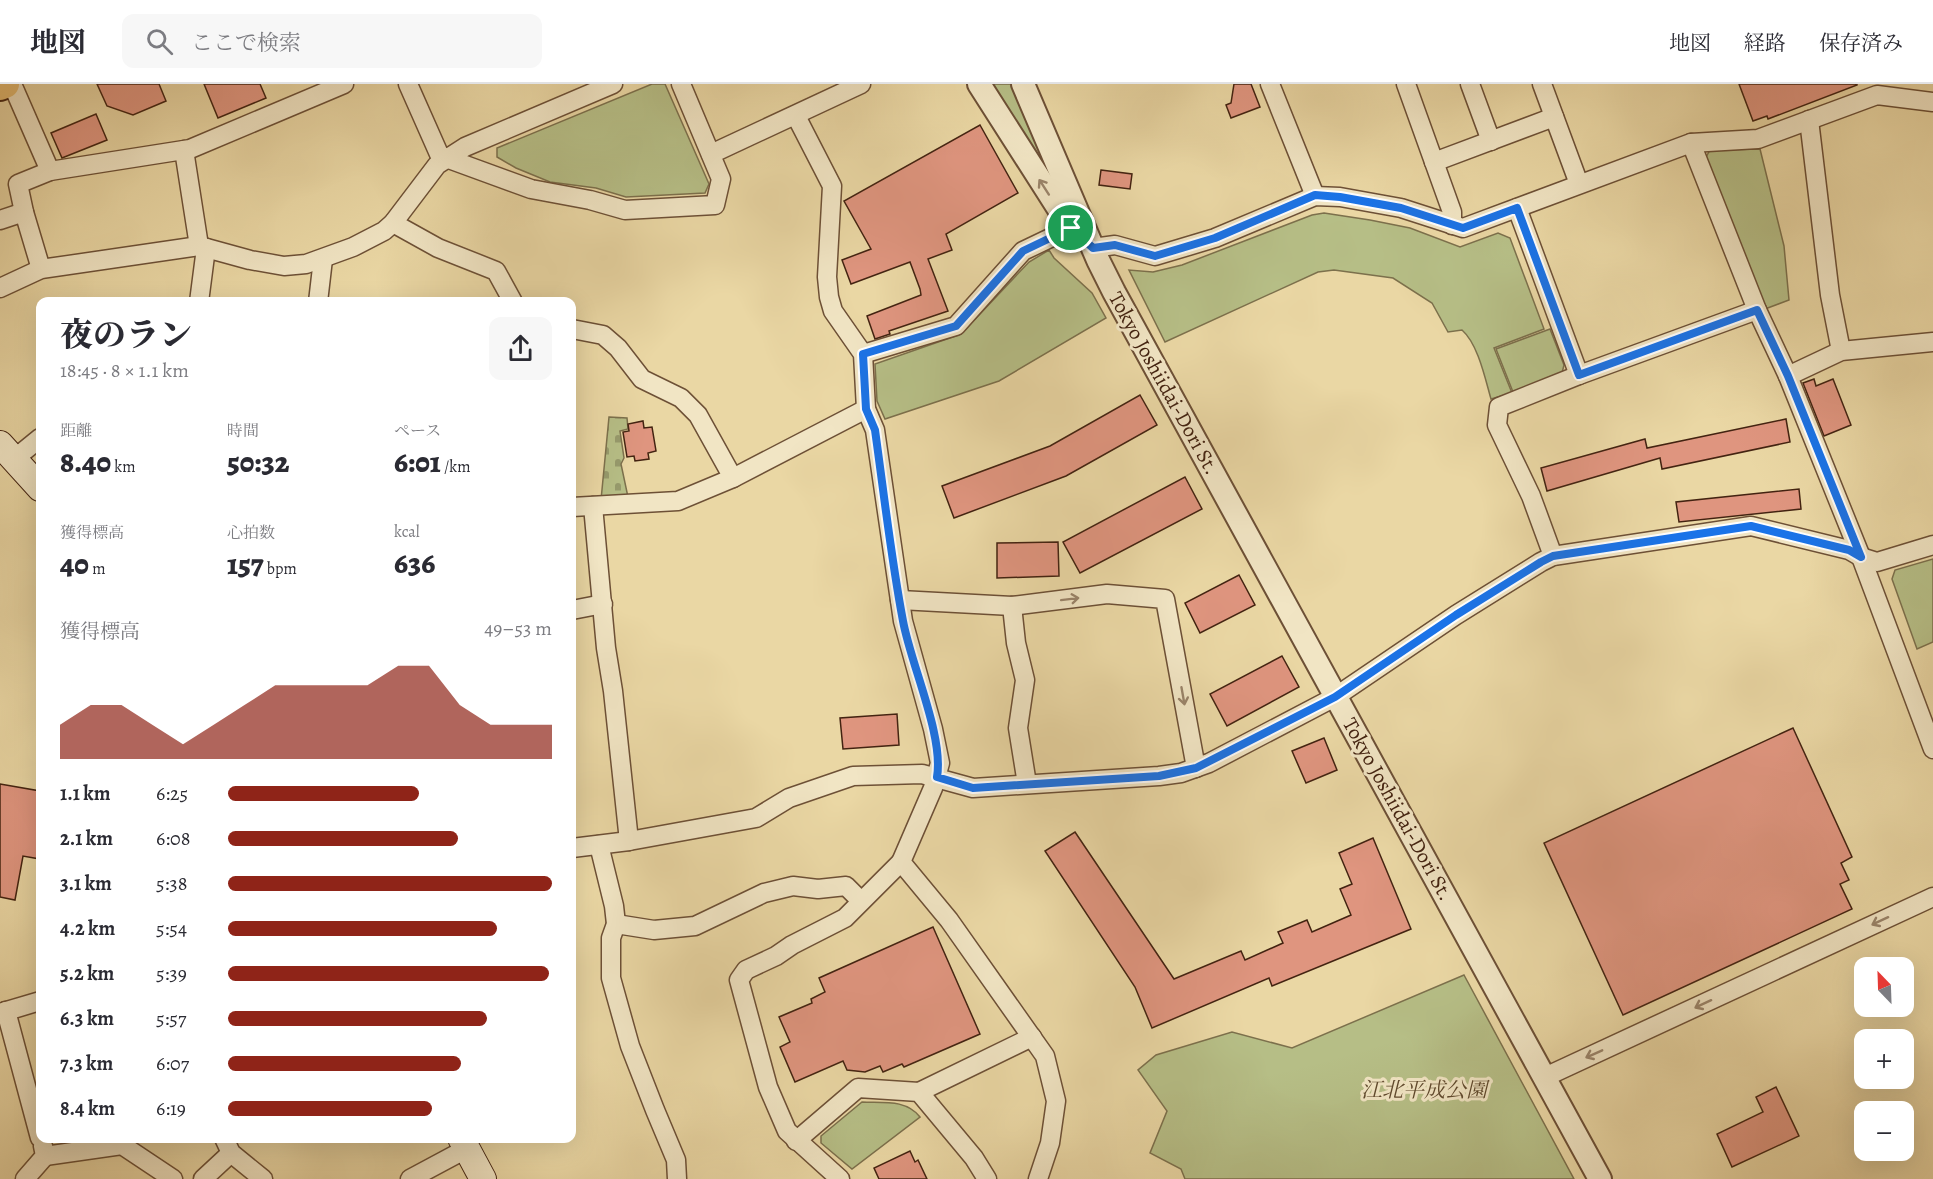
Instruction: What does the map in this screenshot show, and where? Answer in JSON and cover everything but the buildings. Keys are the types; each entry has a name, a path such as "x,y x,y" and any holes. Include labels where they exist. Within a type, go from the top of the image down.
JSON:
{"main road":[{"path":"0,86 5,84"},
{"path":"6,452 36,484"},
{"path":"464,1144 483,1179"}],"street":[{"path":"12,84 50,171"},
{"path":"41,269 18,184 50,171 184,150 322,88 344,84"},
{"path":"408,84 439,154 531,189 590,200 625,210 715,205 721,179 681,84"},
{"path":"0,288 41,269 202,247 250,260 284,266 306,264 323,259 384,231 393,223 437,165 446,158 465,147 613,84"},
{"name":"Tokyo Joshiidai-Dori St.","path":"979,84 1071,228 1093,248"},
{"name":"Tokyo Joshiidai-Dori St.","path":"1023,84 1114,292 1600,1179"},
{"path":"1270,84 1315,195"},
{"path":"1406,84 1452,212 1452,225"},
{"path":"1470,84 1491,141"},
{"path":"1542,84 1579,184"},
{"path":"711,154 796,116 855,85"},
{"path":"1093,248 1115,245 1155,256 1215,238 1315,195 1401,208 1463,228 1691,143 1758,139 1877,95 1933,102"},
{"path":"796,116 832,186 827,277 829,297 833,311 863,354 866,409 875,430 900,600 910,650 933,729 940,763 937,777 901,862 845,918 746,970 739,980 768,1087 787,1131 840,1179"},
{"path":"1434,162 1554,117"},
{"path":"1809,120 1830,296 1841,351"},
{"path":"1691,143 1757,310 1788,376 1861,557 1933,749"},
{"path":"184,150 202,247 199,297"},
{"path":"1517,208 1579,375"},
{"path":"0,220 24,212"},
{"path":"393,223 438,248 496,271 510,297"},
{"path":"863,354 956,326 1023,251 1071,228"},
{"path":"319,297 323,259"},
{"path":"1553,556 1531,496 1497,425 1499,407 1757,310"},
{"path":"576,330 603,335 618,348 642,379 681,398 698,415 733,478"},
{"path":"1788,376 1841,351 1933,342"},
{"path":"576,507 678,501 733,478 866,409"},
{"path":"6,452 36,440"},
{"path":"594,506 606,648 613,691 629,841"},
{"path":"576,848 629,841 756,818 789,798 853,776 922,774 973,788 1159,776 1196,768 1335,697 1456,615 1553,556 1751,526 1849,550 1877,562 1933,545"},
{"path":"900,600 1012,606 1107,594 1165,599 1196,768"},
{"path":"576,609 603,604"},
{"path":"1012,606 1016,643 1024,680 1018,728 1027,784"},
{"path":"599,845 614,903 616,924 611,938 611,978 630,1046 676,1160 677,1179"},
{"path":"901,862 949,920 1045,1056 1056,1101 1050,1143 1036,1178"},
{"path":"616,924 654,930 695,926 764,893 793,886 818,889 846,886 861,901"},
{"path":"1545,1077 1933,897"},
{"path":"36,1002 3,1012 36,1124"},
{"path":"796,1141 858,1088 919,1092 1032,1037"},
{"path":"919,1092 974,1158 987,1179"},
{"path":"25,1179 42,1144 122,1145 173,1179"},
{"path":"410,1179 464,1144"},
{"path":"203,1179 228,1146 264,1179"}],"green space":[{"path":"652,84 665,84 709,184 705,193 626,197 596,188 550,182 516,168 497,157 497,148"},
{"path":"989,84 1014,84 1066,203"},
{"path":"1760,149 1784,246 1789,300 1765,309 1705,159 1710,150"},
{"path":"1324,213 1410,228 1460,247 1498,233 1510,238 1544,329 1494,348 1512,393 1491,399 1480,362 1468,336 1462,330 1448,332 1432,303 1393,278 1334,270 1318,272 1165,342 1129,270 1153,272 1182,265 1312,215"},
{"path":"1049,250 1054,258 1092,293 1106,318 999,381 885,419 877,401 875,364 961,334 1029,262"},
{"path":"1550,329 1564,365 1562,373 1513,392 1496,349"},
{"path":"609,417 627,418 628,429 620,431 624,458 621,464 628,497 601,500"},
{"path":"1933,559 1933,642 1917,649 1892,579 1895,570"},
{"name":"江北平成公園","path":"1464,975 1574,1179 1185,1179 1181,1169 1150,1153 1167,1111 1138,1070 1156,1055 1232,1032 1292,1048"},
{"path":"862,1102 886,1102 901,1105 908,1107 920,1117 852,1169 821,1143 821,1136"}],"route":[{"path":"1315,195 1401,208 1463,228 1517,208 1579,375 1757,310 1788,376 1861,557 1849,550 1751,526 1553,556 1456,615 1335,697 1196,768 1159,776 973,788 937,777 940,763 933,729 903,621 875,430 866,409 863,354 956,326 1023,251 1071,228 1093,248 1115,245 1155,256 1215,238 1315,195"}]}
